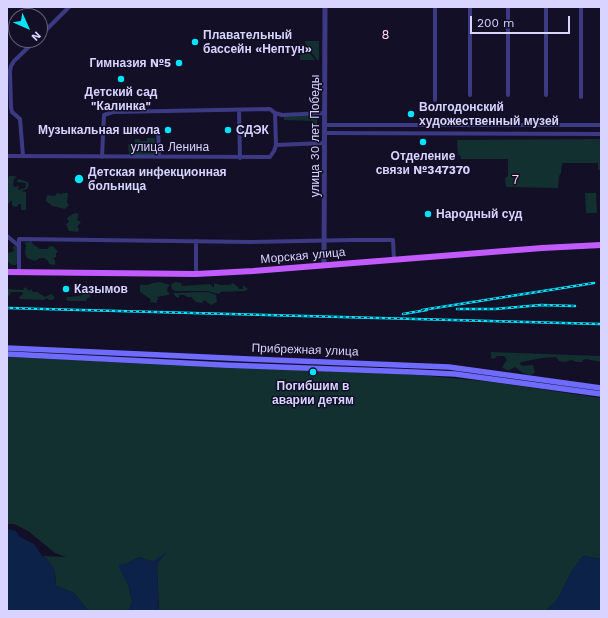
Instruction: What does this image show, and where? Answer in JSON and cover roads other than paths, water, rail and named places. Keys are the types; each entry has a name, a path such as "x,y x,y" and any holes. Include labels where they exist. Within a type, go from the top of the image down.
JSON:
{"main road":[{"name":"Морская улица","path":"7,272 196,274 542,248 601,245"},
{"name":"Прибрежная улица","path":"7,348 249,360 449,367 601,388"},
{"name":"Прибрежная улица","path":"7,354 455,374 601,394"}],"street":[{"path":"48,28 69,7"},
{"name":"улица 30 лет Победы","path":"324,265 325,7"},
{"path":"435,7 435,100"},
{"path":"470,7 470,95"},
{"path":"508,7 508,95"},
{"path":"546,7 546,95"},
{"path":"581,7 581,97"},
{"path":"23,156 20,119 12,112 10,107 10,71 14,62 28,48"},
{"path":"102,156 104,115 113,112 231,111 270,109 275,113 282,114 324,113"},
{"path":"239,110 240,158"},
{"path":"275,113 276,145 324,143"},
{"path":"324,125 601,126"},
{"path":"509,125 507,131 509,134"},
{"path":"158,128 159,157"},
{"path":"324,133 601,134"},
{"name":"улица Ленина","path":"7,156 270,157 276,145"},
{"path":"7,236 19,246"},
{"path":"19,272 19,239 250,242 393,240 394,260"},
{"path":"196,241 196,274"}],"water":[{"path":"7,529 16,531 20,537 34,544 42,556 47,559 54,568 56,586 74,593 89,611 7,611"},
{"path":"168,551 159,561 157,568 159,611 129,611 132,601 129,588 118,565 128,563 139,557 153,562"},
{"path":"583,556 601,559 601,611 546,611 557,600 572,571"}],"railway":[{"path":"422,310 594,283"},
{"path":"457,309 495,309 541,305 575,306"},
{"path":"7,308 601,324"},
{"path":"403,314 427,310"}],"place":[{"name":"Плавательный бассейн «Нептун»","path":"195,42"},
{"name":"Гимназия №5","path":"179,63"},
{"name":"Детский сад \"Калинка\"","path":"121,79"},
{"name":"Волгодонский художественный музей","path":"411,114"},
{"name":"Музыкальная школа","path":"168,130"},
{"name":"СДЭК","path":"228,130"},
{"name":"Отделение связи №347370","path":"423,142"},
{"name":"Детская инфекционная больница","path":"79,179"},
{"name":"Народный суд","path":"428,214"},
{"name":"Казымов","path":"66,289"},
{"name":"Погибшим в аварии детям","path":"313,372"}],"district":[{"name":"8","path":"386,35"},
{"name":"7","path":"516,180"}]}
